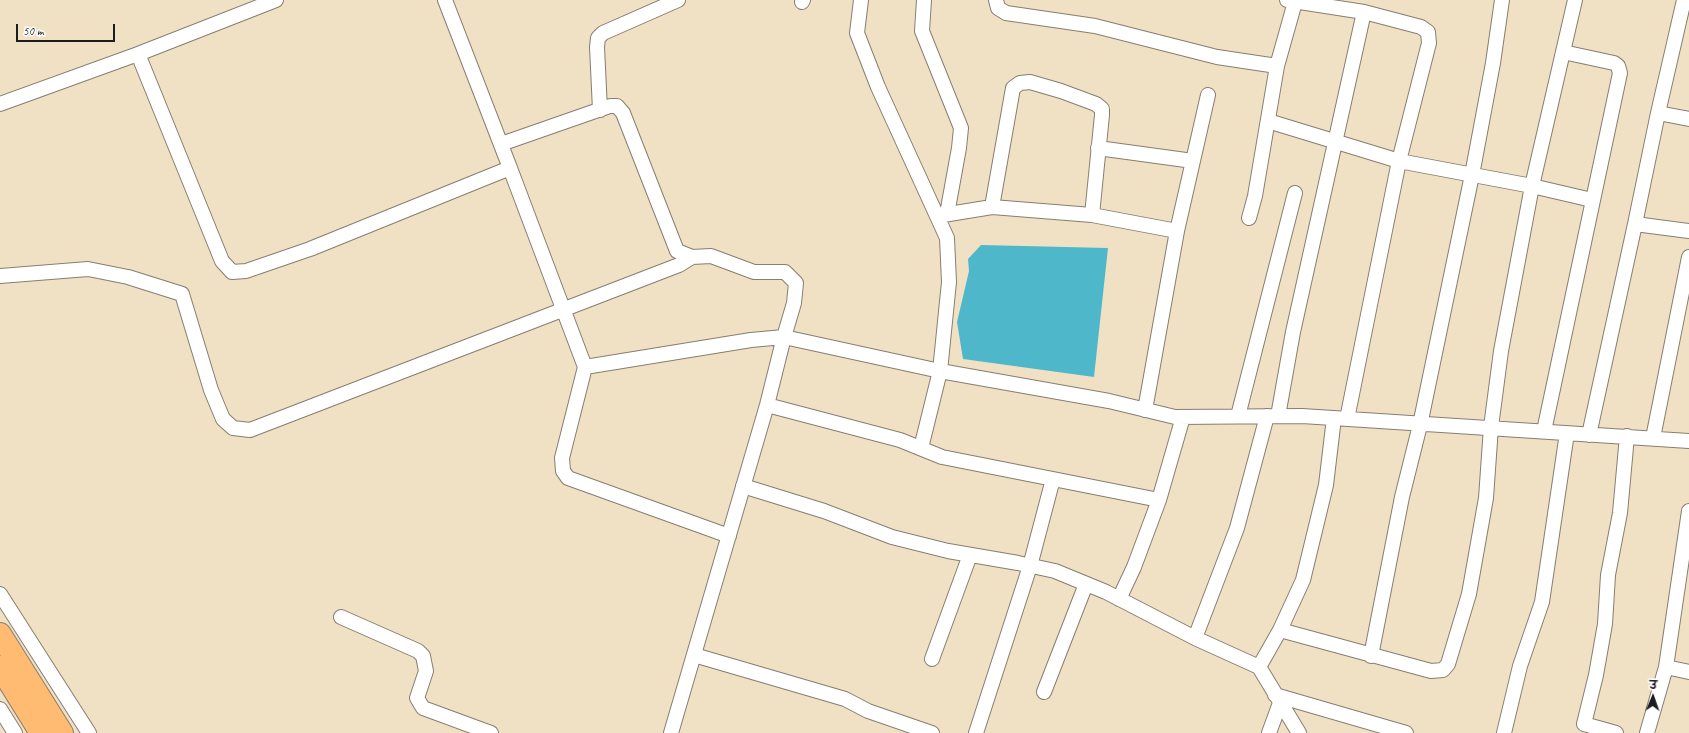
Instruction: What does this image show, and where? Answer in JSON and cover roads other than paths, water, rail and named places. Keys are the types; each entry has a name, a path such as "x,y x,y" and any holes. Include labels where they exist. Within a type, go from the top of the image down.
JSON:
{"highway":[{"path":"0,634 62,733"},
{"path":"0,667 41,733"}],"street":[{"path":"0,104 138,54 276,0"},
{"path":"445,0 585,367 562,458 563,471 568,478 729,536"},
{"path":"600,110 597,47 598,38 604,33 678,0"},
{"path":"861,0 857,32 878,87 942,215 947,238 949,282 940,371 921,448"},
{"path":"924,0 922,31 961,128 959,148 942,215"},
{"path":"996,0 998,8 1006,13 1095,26 1217,57 1276,66"},
{"path":"1371,656 1402,497 1420,425 1472,175 1493,63 1502,0"},
{"path":"1280,630 1371,656 1432,671 1443,670 1448,664 1469,594 1486,498 1491,428 1501,351 1532,186 1575,0"},
{"path":"1589,435 1658,113 1684,0"},
{"path":"1249,218 1255,196 1276,66 1291,1 1364,12 1421,27 1428,32 1429,43 1399,161 1326,486 1303,580 1280,630 1259,667"},
{"path":"1195,638 1237,528 1273,416 1336,143 1364,12"},
{"path":"1544,431 1620,73 1618,66 1614,63 1563,52"},
{"path":"138,54 222,261 232,272 246,271 310,249 510,168"},
{"path":"992,207 1014,88 1020,83 1030,82 1061,91 1096,104 1102,109 1092,215"},
{"path":"1145,410 1177,231 1208,95"},
{"path":"500,144 600,110 617,106 623,113 677,251 692,257 711,256 754,272 785,272 796,283 794,303 767,405 671,733"},
{"path":"1658,113 1689,119"},
{"path":"1268,121 1399,161 1532,186 1592,200"},
{"path":"1098,148 1193,161"},
{"path":"1238,416 1294,193"},
{"path":"942,215 992,207 1092,215 1177,231"},
{"path":"1635,224 1689,231"},
{"path":"0,276 88,269 128,277 182,294 211,390 223,419 233,428 250,430 679,265 692,257"},
{"path":"1653,438 1686,291 1689,257"},
{"path":"585,367 751,340 784,337 940,371 1109,401 1175,417 1273,416 1341,418 1420,425 1544,431 1689,441"},
{"path":"767,405 900,440 942,457 1159,500"},
{"path":"1119,599 1134,567 1159,500 1184,416"},
{"path":"1504,733 1520,666 1542,602 1567,433"},
{"path":"1616,733 1583,728 1596,675 1605,624 1608,575 1620,512 1627,436"},
{"path":"976,733 1030,566 1053,479"},
{"path":"743,486 824,511 892,537 948,552 1055,571 1086,584 1119,599 1195,638 1259,667 1299,733"},
{"path":"1647,733 1666,667 1688,519"},
{"path":"932,660 970,555"},
{"path":"1044,692 1086,584"},
{"path":"0,594 89,733"},
{"path":"341,617 418,651 423,656 426,671 418,698 423,708 491,733"},
{"path":"694,655 845,699 868,711 932,733"},
{"path":"1666,667 1689,672"},
{"path":"1269,733 1278,699"},
{"path":"1278,699 1406,733"},
{"path":"0,709 15,733"}],"water":[{"path":"981,245 1108,248 1094,377 963,359 957,322 969,271 968,259"}]}
